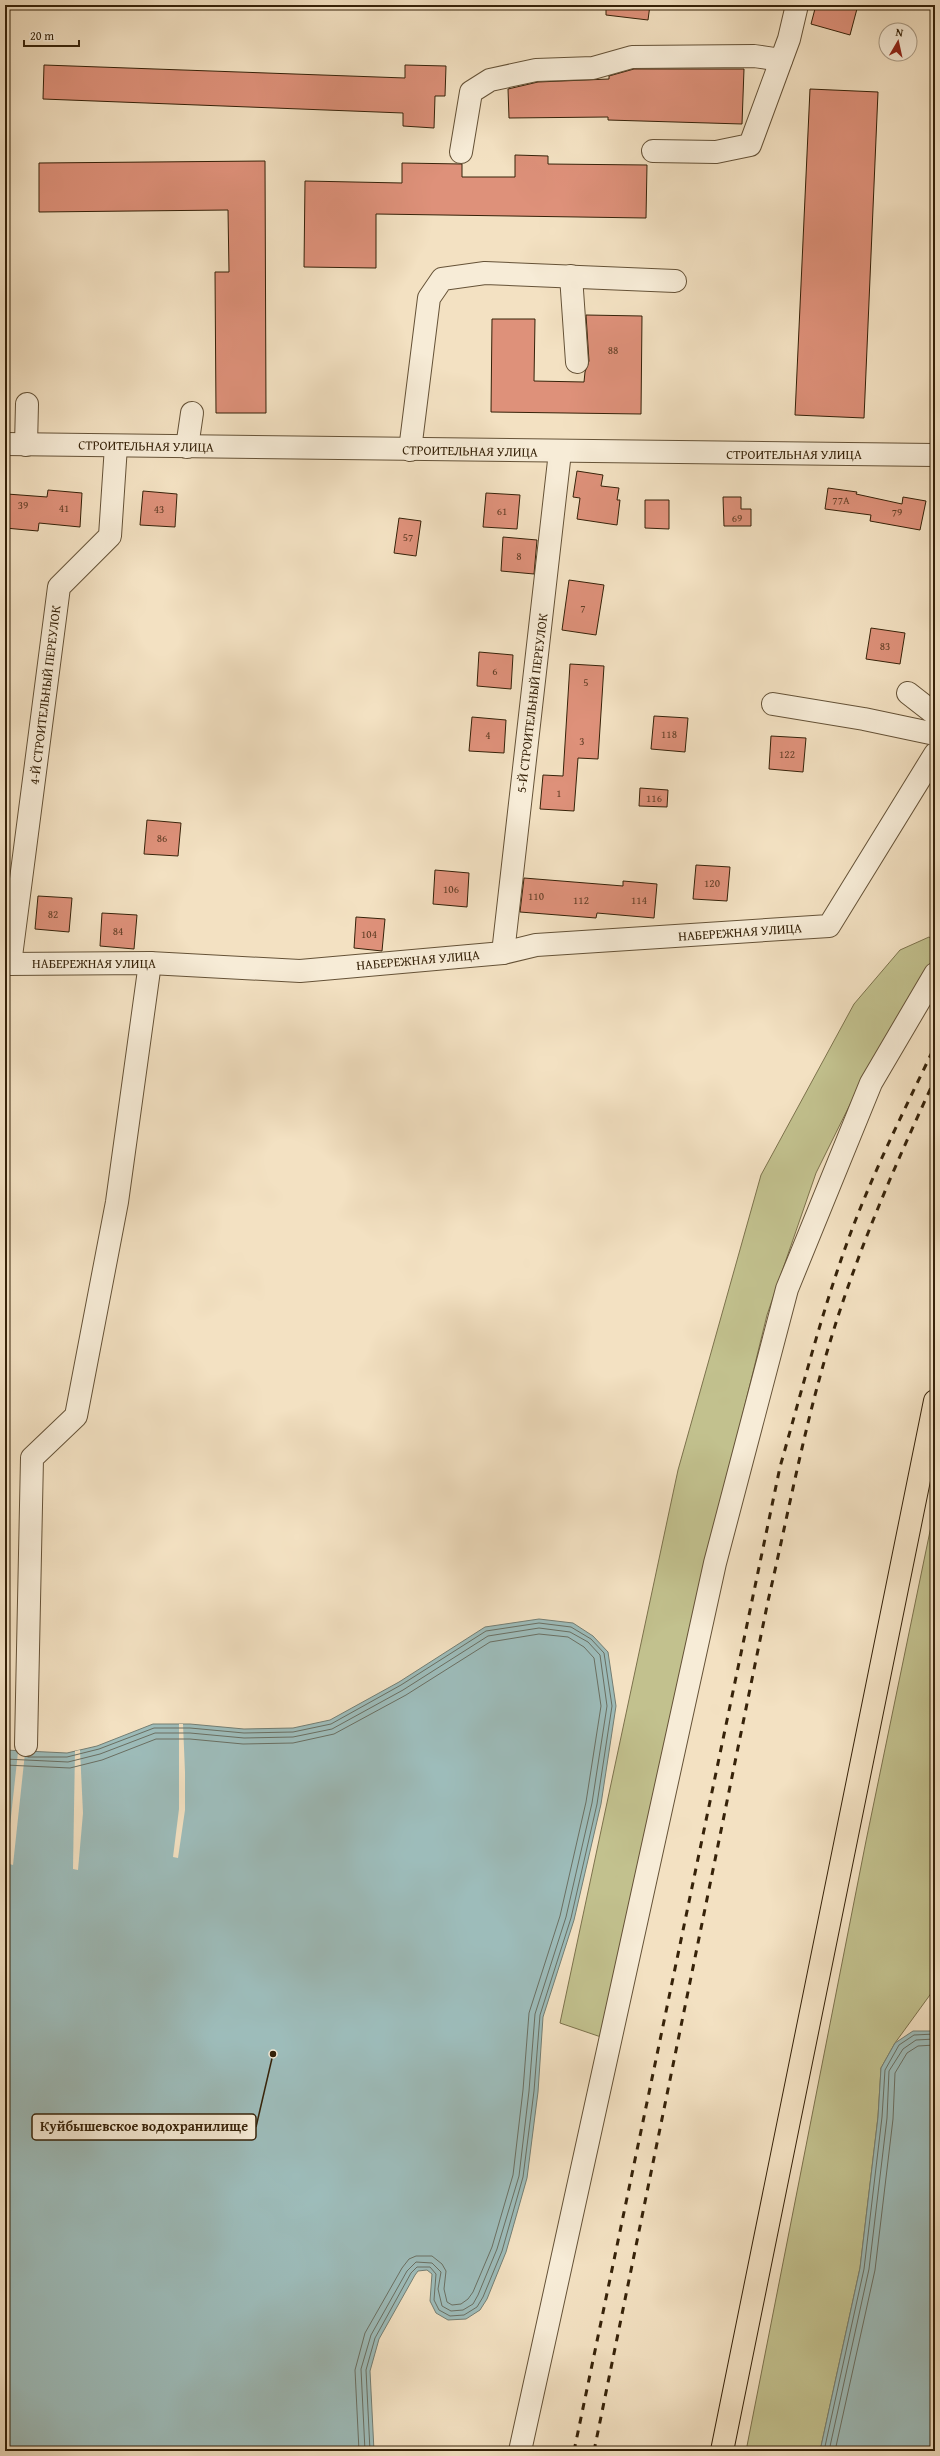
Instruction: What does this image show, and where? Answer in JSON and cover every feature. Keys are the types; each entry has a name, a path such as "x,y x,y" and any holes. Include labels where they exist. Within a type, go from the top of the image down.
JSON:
{"main road":[{"path":"722,2451 935,1401"}],"street":[{"path":"653,151 716,152 750,145 789,39 797,5"},
{"path":"461,152 471,92 490,80 536,70 593,68 632,57 754,56 781,60"},
{"path":"410,450 429,298 442,279 485,273 675,281"},
{"path":"571,276 577,362"},
{"path":"15,444 27,404"},
{"path":"187,447 192,413"},
{"name":"СТРОИТЕЛЬНАЯ УЛИЦА","path":"15,444 560,452 935,455"},
{"name":"4-Й СТРОИТЕЛЬНЫЙ ПЕРЕУЛОК","path":"8,964 59,587 110,536 116,446"},
{"name":"5-Й СТРОИТЕЛЬНЫЙ ПЕРЕУЛОК","path":"503,953 560,452"},
{"path":"908,693 935,714"},
{"path":"773,704 864,719 935,734"},
{"name":"НАБЕРЕЖНАЯ УЛИЦА","path":"8,964 150,963 300,971 503,953 536,945 829,926 935,754"},
{"path":"26,1745 32,1458 76,1416 117,1202 150,963"},
{"path":"520,2451 715,1563 786,1289 871,1083 935,974"}],"shaded area":[{"path":"929,937 935,941 935,958 873,1058 816,1173 767,1315 731,1462 601,2037 560,2023 678,1470 761,1175 854,1004 900,950"},
{"path":"935,1507 935,1988 895,2043 881,2068 878,2117 860,2268 820,2451 746,2451 866,1841"}],"water":[{"path":"539,1619 573,1623 593,1636 608,1652 616,1706 601,1804 574,1920 543,2017 538,2092 527,2178 506,2252 487,2299 480,2310 466,2319 448,2320 436,2313 430,2301 432,2274 427,2270 418,2271 379,2339 370,2371 374,2451 5,2451 5,1750 67,1753 97,1746 153,1724 190,1724 244,1729 293,1728 330,1720 399,1682 485,1627"},
{"path":"913,2031 935,2031 935,2451 820,2451 860,2268 878,2117 881,2068 895,2043"}],"pier":[{"path":"179,1724 183,1724 185,1810 178,1858 173,1857 179,1809"},
{"path":"80,1750 83,1813 78,1870 73,1869 75,1751"},
{"path":"18,1752 25,1753 13,1865 6,1863"}],"building":[{"path":"606,5 650,5 648,20 606,15"},
{"path":"816,5 858,5 850,35 811,24"},
{"path":"44,65 405,78 405,65 446,66 445,96 435,96 434,128 403,126 403,113 43,99"},
{"path":"634,69 744,69 742,124 608,120 608,117 509,118 508,89 538,82 609,79 609,76"},
{"path":"810,89 878,92 864,418 795,415"},
{"path":"515,155 548,156 548,164 647,165 646,218 376,214 376,268 304,267 305,181 402,183 402,163 462,164 462,177 515,177"},
{"path":"265,161 266,413 216,413 215,272 229,272 228,210 39,212 39,163"},
{"path":"586,315 642,316 641,414 491,412 492,319 535,319 534,381 584,382 585,372 589,361"},
{"path":"577,471 603,475 601,486 619,488 617,500 620,500 617,525 577,519 580,498 573,497"},
{"path":"828,488 857,492 856,494 902,504 903,497 926,501 920,530 870,521 871,515 825,509"},
{"path":"48,490 82,493 80,527 39,523 38,531 5,528 7,494 47,497"},
{"path":"143,491 177,494 175,527 140,525"},
{"path":"486,493 520,495 517,529 483,527"},
{"path":"723,497 741,497 741,509 751,509 751,526 724,526"},
{"path":"645,500 669,500 669,529 645,528"},
{"path":"399,518 421,521 416,556 394,553"},
{"path":"503,537 537,540 534,574 501,571"},
{"path":"569,580 604,585 596,635 562,630"},
{"path":"871,628 905,633 900,664 866,659"},
{"path":"479,652 513,655 511,689 477,686"},
{"path":"570,664 604,666 598,759 578,758 574,811 540,809 543,775 563,776"},
{"path":"654,716 688,718 685,752 651,749"},
{"path":"472,717 506,720 504,753 469,751"},
{"path":"771,736 806,738 803,772 769,769"},
{"path":"640,788 668,790 667,807 639,806"},
{"path":"147,820 181,823 178,856 144,854"},
{"path":"696,865 730,867 727,901 693,899"},
{"path":"435,870 469,873 467,907 433,904"},
{"path":"524,878 623,886 623,881 657,884 654,918 597,913 596,918 520,912"},
{"path":"38,896 72,898 69,932 35,929"},
{"path":"102,913 137,915 134,949 100,946"},
{"path":"356,917 385,919 382,951 354,948"}],"railway":[{"path":"574,2451 780,1467 825,1309 842,1257 862,1203 935,1046"},
{"path":"594,2451 768,1601 812,1406 830,1342 852,1275 891,1176 935,1079"}],"place":[{"name":"Куйбышевское водохранилище","path":"273,2054"}]}
